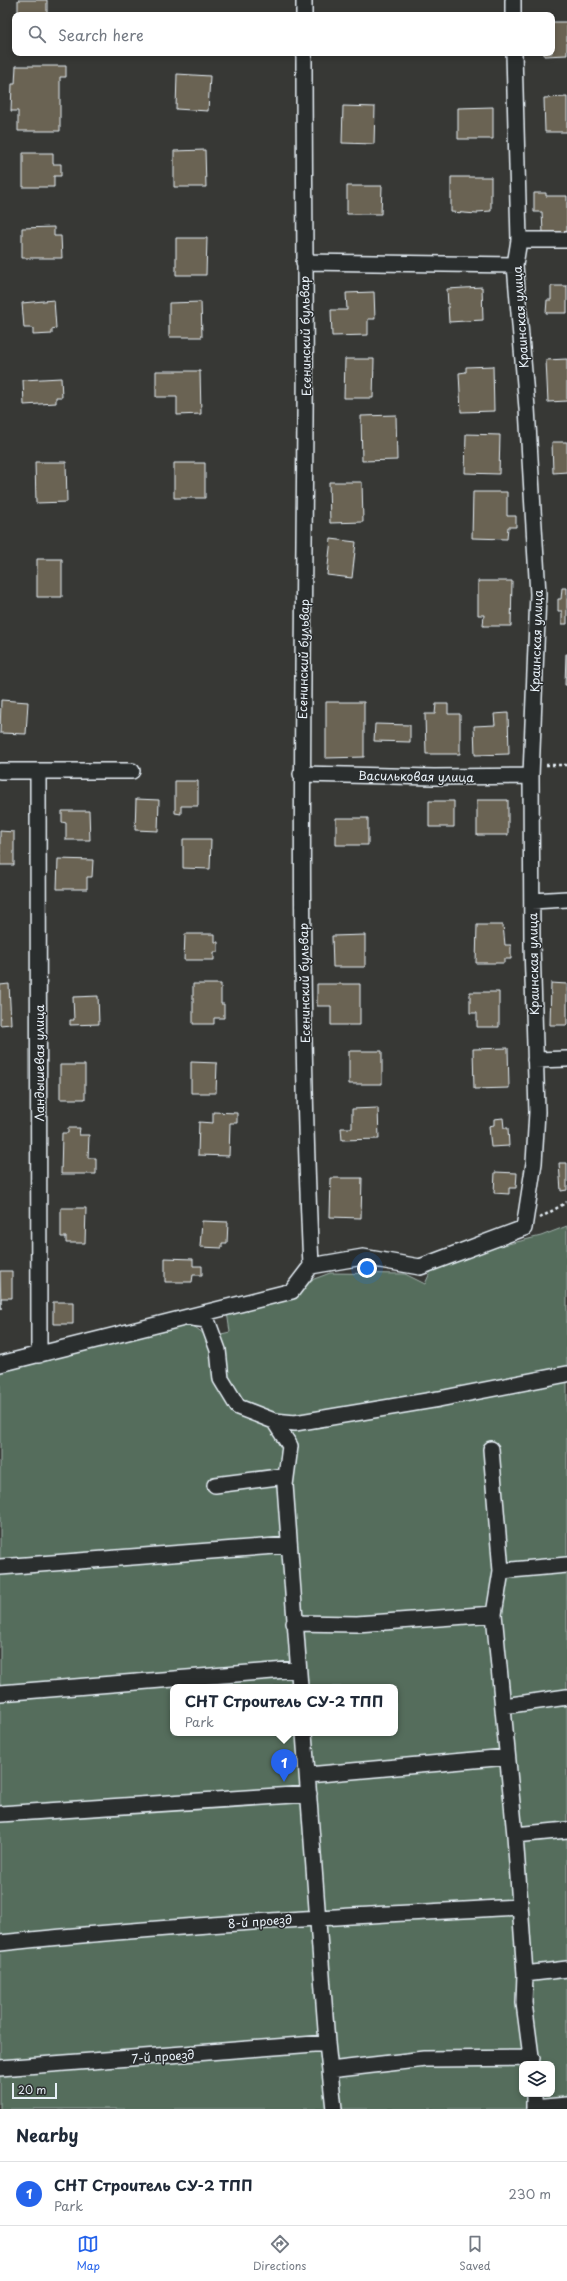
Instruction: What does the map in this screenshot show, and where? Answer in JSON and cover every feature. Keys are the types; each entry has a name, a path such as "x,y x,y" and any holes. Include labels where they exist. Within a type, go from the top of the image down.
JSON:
{"street":[{"path":"304,0 304,12"},
{"path":"513,0 513,12"},
{"name":"Есенинский бульвар","path":"304,56 305,414 302,774 306,1165 311,1266"},
{"name":"Краинская улица","path":"514,56 518,240 515,266 527,408 538,594 531,770 534,1060 537,1112 534,1163 524,1228"},
{"path":"518,240 567,240"},
{"path":"304,262 515,266"},
{"name":"Васильковая улица","path":"302,774 434,777 531,770"},
{"path":"0,772 132,771"},
{"name":"Ландышевая улица","path":"38,772 39,1354"},
{"path":"532,901 567,899"},
{"path":"534,1060 567,1059"},
{"path":"0,1364 292,1291 311,1266 363,1257 420,1267 524,1228"},
{"path":"188,1318 207,1320 218,1350 222,1379 238,1407 274,1421 303,1422 439,1399 567,1374"},
{"path":"274,1421 290,1446 286,1476 294,1624 300,1684"},
{"path":"330,2070 425,2059 532,2061 524,2003 525,1974 515,1835 494,1614 501,1571 491,1449"},
{"path":"215,1485 286,1476"},
{"path":"0,1567 289,1545"},
{"path":"501,1571 567,1565"},
{"path":"294,1624 357,1624 494,1614"},
{"path":"0,1693 298,1669"},
{"path":"503,1706 567,1698"},
{"path":"304,1736 319,1917 327,2043 334,2109"},
{"path":"308,1775 507,1757"},
{"path":"0,1814 309,1794"},
{"path":"515,1835 567,1830"},
{"name":"8-й проезд","path":"0,1943 90,1933 319,1917 520,1907"},
{"path":"525,1974 567,1969"},
{"name":"7-й проезд","path":"0,2068 327,2043"},
{"path":"534,2104 567,2105"}],"path":[{"path":"531,770 567,766"},
{"path":"524,1228 567,1202"}],"green space":[{"path":"567,1226 567,2109 0,2109 0,1372 187,1321 208,1337 230,1332 227,1312 330,1273 405,1274 425,1284 435,1262 541,1236"}],"building":[{"path":"18,0 47,0 47,12 18,12"},
{"path":"555,22 567,22 567,55 555,56"},
{"path":"16,66 66,66 66,77 60,77 60,131 18,131 18,111 11,111 12,84 15,84"},
{"path":"177,74 210,76 208,111 176,109"},
{"path":"567,97 567,132 545,132 544,98"},
{"path":"343,106 375,107 374,144 342,143"},
{"path":"493,107 493,139 458,139 458,108"},
{"path":"205,150 206,187 174,187 174,151"},
{"path":"23,153 53,153 53,164 61,164 61,176 54,176 54,187 23,187"},
{"path":"451,177 491,177 491,211 477,212 477,214 451,212"},
{"path":"347,186 382,186 381,214 347,214"},
{"path":"534,193 546,193 546,196 567,196 567,233 543,233 542,212 534,212"},
{"path":"54,227 54,236 61,236 62,258 22,258 22,228"},
{"path":"176,238 207,238 206,275 176,275"},
{"path":"551,286 567,286 567,313 546,313 547,300 551,300"},
{"path":"482,287 483,320 449,322 447,289"},
{"path":"374,292 375,319 368,319 368,335 332,336 331,310 347,310 346,293"},
{"path":"54,300 56,328 52,329 52,334 33,335 33,328 24,328 22,303"},
{"path":"201,302 202,337 169,337 169,303"},
{"path":"345,359 374,359 373,398 344,398"},
{"path":"567,359 567,401 548,402 546,360"},
{"path":"493,366 494,411 461,412 459,373 466,372 466,367"},
{"path":"156,371 200,371 201,414 177,415 177,397 156,397"},
{"path":"61,378 62,397 56,397 56,403 24,405 23,380"},
{"path":"396,415 397,460 362,461 361,416"},
{"path":"466,434 500,435 499,474 465,473"},
{"path":"552,442 567,442 567,472 553,473"},
{"path":"35,462 66,462 67,502 36,503"},
{"path":"174,463 205,463 205,498 174,498"},
{"path":"329,482 362,482 363,522 330,523"},
{"path":"473,492 507,492 507,516 516,516 516,527 508,527 507,539 472,538"},
{"path":"331,539 356,542 352,578 327,575"},
{"path":"37,559 62,559 62,597 37,597"},
{"path":"478,581 512,581 511,626 483,626 484,615 478,615"},
{"path":"562,588 567,588 567,624 562,624 562,611 558,611 558,599 561,599"},
{"path":"566,654 567,685 565,685"},
{"path":"1,700 28,702 26,734 0,733"},
{"path":"326,702 364,702 364,757 326,758"},
{"path":"436,704 448,704 448,714 460,714 460,754 426,754 425,714 435,714"},
{"path":"508,713 509,754 475,755 474,726 495,725 494,714"},
{"path":"375,724 410,725 410,742 374,741"},
{"path":"175,781 198,781 198,806 181,806 181,814 175,813"},
{"path":"136,799 159,800 158,831 135,830"},
{"path":"477,800 508,800 508,835 477,835"},
{"path":"429,801 454,801 454,827 429,827"},
{"path":"62,811 89,811 90,840 66,840 66,823 62,822"},
{"path":"336,818 368,818 368,845 336,845"},
{"path":"0,831 14,832 14,865 0,865"},
{"path":"183,839 211,839 210,869 183,868"},
{"path":"58,859 93,860 92,877 87,877 87,889 57,889"},
{"path":"477,925 503,925 505,945 511,945 511,959 504,959 504,963 476,963"},
{"path":"185,934 215,934 215,942 218,942 218,952 214,952 214,960 184,960"},
{"path":"365,935 365,967 333,967 332,936"},
{"path":"551,983 567,984 567,1025 550,1025"},
{"path":"9,984 11,1024 0,1025 0,985"},
{"path":"193,984 221,984 221,1004 224,1004 224,1018 214,1018 214,1024 193,1024"},
{"path":"317,984 360,984 360,1025 331,1025 331,1006 317,1006"},
{"path":"470,992 499,992 499,1027 477,1027 477,1013 470,1013"},
{"path":"98,996 99,1024 70,1025 70,1020 74,1020 73,997"},
{"path":"508,1048 509,1088 474,1089 473,1049"},
{"path":"349,1051 382,1051 382,1084 349,1084"},
{"path":"191,1062 217,1063 216,1093 191,1093"},
{"path":"60,1065 85,1065 85,1099 60,1099"},
{"path":"378,1108 379,1139 342,1140 341,1128 352,1128 352,1109"},
{"path":"213,1112 237,1113 237,1123 230,1123 229,1156 198,1155 199,1122 213,1123"},
{"path":"503,1118 504,1128 508,1128 509,1146 491,1147 489,1126 494,1125 494,1119"},
{"path":"68,1128 80,1128 79,1135 89,1135 88,1158 96,1158 96,1174 61,1174 62,1133 68,1133"},
{"path":"559,1163 567,1163 567,1190 561,1191"},
{"path":"495,1172 517,1173 516,1188 509,1188 509,1194 494,1193"},
{"path":"331,1178 362,1178 361,1218 330,1217"},
{"path":"61,1208 86,1208 85,1243 66,1243 66,1237 61,1237"},
{"path":"202,1221 228,1222 227,1243 222,1243 222,1248 200,1247"},
{"path":"165,1258 193,1259 193,1266 202,1266 202,1275 193,1275 192,1282 165,1282"},
{"path":"0,1271 12,1271 12,1298 1,1298 1,1309"},
{"path":"53,1302 73,1302 73,1324 53,1324"}],"place":[{"name":"СНТ Строитель СУ-2 ТПП","path":"284,1782"}]}
